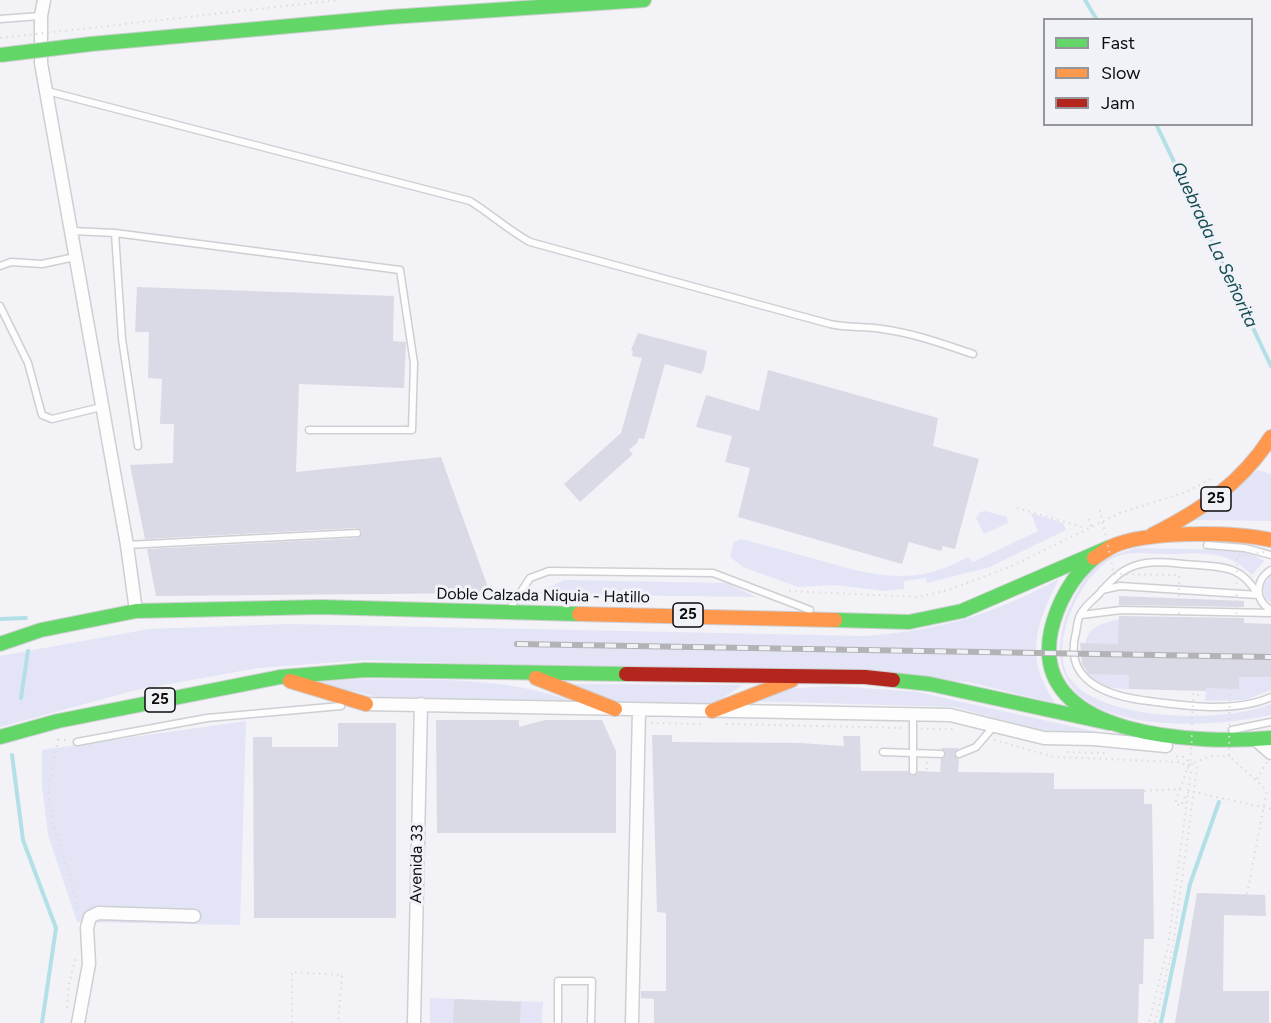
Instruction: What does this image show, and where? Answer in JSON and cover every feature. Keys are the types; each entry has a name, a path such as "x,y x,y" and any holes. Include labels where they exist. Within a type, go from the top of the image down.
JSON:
{"main road":[{"path":"0,55 91,44 390,17 644,0"},
{"name":"25","path":"1142,540 1210,504 1234,487 1252,468 1271,437"},
{"name":"25","path":"1109,723 1088,714 1069,699 1052,674 1048,655 1051,632 1070,585 1082,569 1110,547 1142,540 1175,537 1253,536 1271,540"},
{"name":"Doble Calzada Niquia - Hatillo","path":"0,644 41,630 136,612 321,607 909,622 948,615 1110,547"},
{"name":"25","path":"0,737 58,721 280,677 365,670 865,677 919,682 1155,734 1236,740 1271,738"},
{"path":"524,674 615,709"},
{"path":"712,711 804,676"},
{"path":"280,677 366,704"}],"street":[{"path":"44,0 41,16 41,63 127,545 136,612"},
{"path":"366,704 950,715 1044,738 1094,739 1171,747 1210,746 1236,740"},
{"name":"Avenida 33","path":"414,1023 421,704"},
{"path":"632,1023 639,710"},
{"path":"1256,740 1271,753"},
{"path":"78,1023 89,964 87,928 90,917 98,913 194,916"}],"lane":[{"path":"0,19 41,16"},
{"path":"47,91 470,201 489,212 510,231 530,242 830,324 848,328 880,328 919,336 973,354"},
{"path":"71,231 115,233 400,270 414,363 412,430 309,430"},
{"path":"115,233 122,339 138,446"},
{"path":"0,266 12,262 42,264 75,257"},
{"path":"0,306 28,363 42,415 52,419 101,407"},
{"path":"127,545 357,533"},
{"path":"1175,537 1215,546 1271,553"},
{"path":"1271,611 1261,602 1250,581 1229,569 1154,562 1124,570 1102,590 1080,615 1074,642 1075,659 1082,675 1090,683 1121,698 1243,706 1271,697"},
{"path":"1258,595 1260,580 1271,570"},
{"path":"508,612 530,578 549,571 713,573 848,621"},
{"path":"1102,590 1120,586 1258,595"},
{"path":"1080,615 1121,610 1271,611"},
{"path":"77,742 207,718 366,704"},
{"path":"913,716 913,771"},
{"path":"1187,737 1271,722"},
{"path":"959,754 976,747 994,726"},
{"path":"883,752 941,754"},
{"path":"558,1023 558,981 592,981 591,1023"}],"path":[{"path":"0,38 339,0"},
{"path":"773,596 785,591 818,591 919,597 978,581 1119,513 1186,492 1218,476"},
{"path":"1017,508 1089,528"},
{"path":"1100,510 1114,574 1179,576 1179,649"},
{"path":"1089,519 1089,528"},
{"path":"1236,650 1237,556 1271,553"},
{"path":"1187,793 1181,806 1175,803 1190,765 1194,669"},
{"path":"1229,756 1230,670"},
{"path":"776,720 787,720"},
{"path":"58,721 56,756 49,772 49,798 80,922"},
{"path":"855,722 867,722"},
{"path":"1014,740 1044,749"},
{"path":"1066,752 1113,754"},
{"path":"1155,1023 1173,946 1197,768 1183,757 1160,756"},
{"path":"1190,765 1210,756 1229,756 1267,790 1247,894"},
{"path":"1258,780 1267,762 1271,761"},
{"path":"1149,1023 1168,946 1191,770"},
{"path":"1144,791 1180,789"},
{"path":"1187,793 1194,792 1271,809"},
{"path":"67,1013 69,984 76,954"},
{"path":"292,1023 292,972 342,975 338,1023"}],"shaded area":[{"path":"1258,470 1271,474 1271,521 1189,520"},
{"path":"985,511 1007,517 1008,523 984,534 976,518 980,512"},
{"path":"1031,513 1063,523 1066,530 990,567 927,583 926,578 904,581 904,589 886,591 835,585 798,587 743,567 730,557 734,542 741,539 863,572 897,576 914,575 949,566 968,557 973,562 1038,531"},
{"path":"1134,548 1246,550 1264,561 1252,575 1232,560 1213,554 1133,553 1113,558 1089,580 1070,613 1062,649 1064,666 1071,680 1087,694 1110,704 1137,711 1197,716 1251,710 1271,704 1271,715 1203,723 1164,723 1126,717 1094,705 1071,685 1060,656 1066,616 1083,582 1099,561"},
{"path":"1271,575 1271,603 1265,598 1263,587"},
{"path":"1059,579 1044,612 1036,641 1039,670 1055,703 968,682 367,660 258,668 136,690 0,727 0,656 149,629 289,624 865,636 919,630 966,619 1011,602"},
{"path":"564,580 727,583 756,597 535,594"},
{"path":"1119,619 1119,627 1271,632 1271,690 1245,700 1205,701 1206,684 1129,682 1129,689 1098,684 1087,671 1085,649 1088,635 1096,627"},
{"path":"357,679 493,683 546,693 572,701 377,697 315,682"},
{"path":"570,684 743,685 713,704 612,703"},
{"path":"837,686 917,692 1111,735 1057,735 954,707 750,701 781,689"},
{"path":"246,721 240,925 77,922 48,835 42,785 42,750"},
{"path":"430,998 543,1002 542,1023 430,1023"}],"building":[{"path":"137,287 394,296 393,341 406,342 404,388 299,384 296,472 441,457 490,593 156,596 147,549 357,538 362,532 357,528 145,539 130,465 173,463 174,424 160,424 162,379 148,378 149,332 135,332"},
{"path":"638,333 707,351 704,369 701,374 665,364 644,439 639,438 629,450 633,454 580,502 564,484 621,433 642,358 632,356 633,351 631,350"},
{"path":"768,370 938,418 933,446 979,459 955,549 943,546 941,551 909,542 902,564 738,517 750,468 725,462 732,436 696,427 706,395 759,411"},
{"path":"1119,596 1244,601 1244,607 1119,605"},
{"path":"1119,616 1244,618 1244,623 1271,624 1271,677 1239,677 1239,689 1206,688 1206,691 1129,689 1129,675 1089,674 1082,664 1080,643 1118,644"},
{"path":"436,720 519,720 519,727 545,720 602,720 616,751 616,833 437,833"},
{"path":"338,723 396,723 396,918 254,918 253,737 272,737 272,747 338,747"},
{"path":"652,735 672,735 672,742 800,743 844,746 843,736 860,736 861,771 908,771 912,776 918,771 940,772 941,759 946,755 941,748 959,748 954,754 959,759 958,772 1054,773 1054,789 1144,789 1144,804 1152,804 1154,939 1144,939 1143,984 1139,984 1138,1023 654,1023 654,999 641,998 641,991 666,991 666,913 657,912"},
{"path":"1197,893 1265,895 1266,916 1224,915 1223,991 1269,991 1269,1023 1175,1023"},
{"path":"454,999 521,1002 520,1023 453,1023"}],"waterway":[{"name":"Quebrada La Señorita","path":"1085,0 1096,18"},
{"name":"Quebrada La Señorita","path":"1157,126 1271,366"},
{"path":"0,619 26,618"},
{"path":"21,698 28,651"},
{"path":"12,755 23,840 56,928 42,1023"},
{"name":"Quebrada La Señorita","path":"1161,1023 1190,884 1219,802"}],"railway":[{"path":"517,644 1271,657"}],"traffic: fast":[{"path":"390,17 644,0"},
{"path":"0,55 91,44 390,17"},
{"path":"835,620 909,622 962,611 1110,547"},
{"path":"1094,558 1072,582 1057,611 1051,631 1051,667 1066,695 1093,714 1127,728 1165,736 1241,740 1271,738"},
{"path":"0,644 41,630 136,611 321,607 579,614"},
{"path":"0,737 58,721 280,677 365,670 626,674"},
{"path":"893,680 930,684 1109,723"}],"traffic: slow":[{"path":"1152,535 1187,516 1219,494 1247,469 1271,437"},
{"path":"1094,558 1118,544 1152,537 1216,534 1271,540"},
{"path":"579,614 835,620"},
{"path":"536,678 615,709"},
{"path":"712,711 792,680"},
{"path":"290,681 366,704"}],"traffic: jam":[{"path":"626,674 865,677 893,680"}]}
